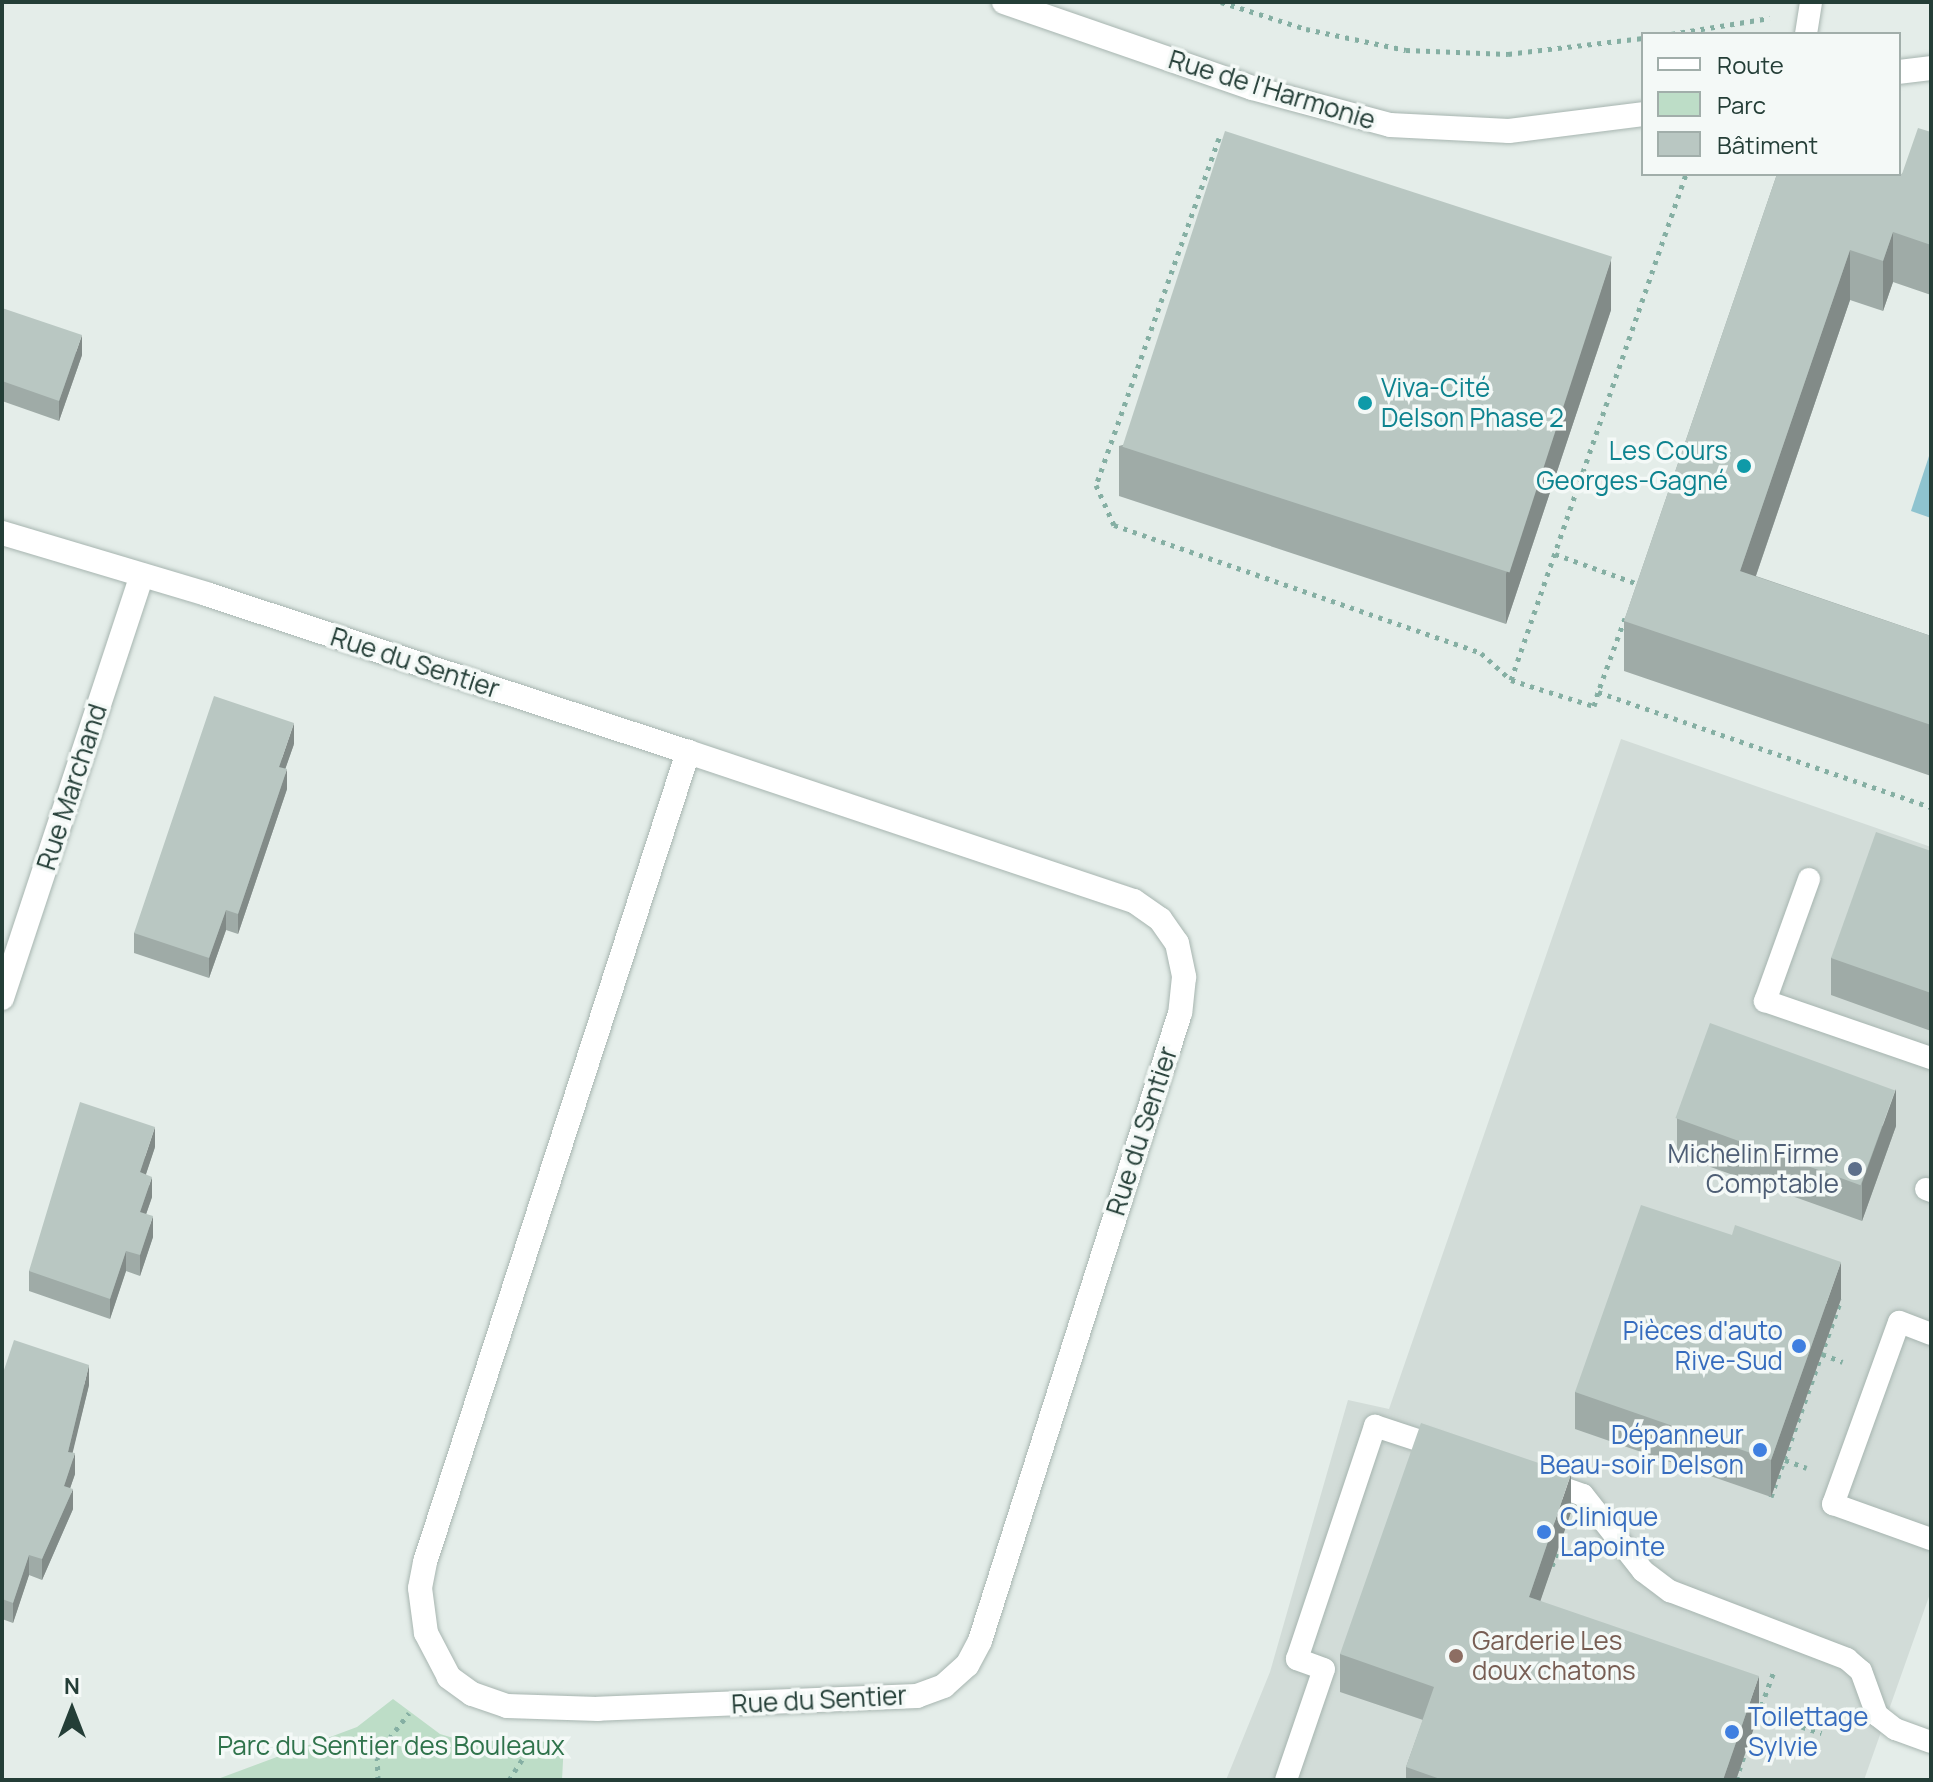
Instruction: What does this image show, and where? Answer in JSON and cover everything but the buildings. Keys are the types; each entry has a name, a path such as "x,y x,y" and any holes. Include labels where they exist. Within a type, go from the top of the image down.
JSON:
{"street":[{"name":"Rue de l'Harmonie","path":"1004,2 1282,97 1390,125 1509,131 1641,114"},
{"path":"1901,72 1931,68"},
{"name":"Rue du Sentier","path":"2,533 688,752 1134,901 1160,919 1177,943 1184,977 1180,1013 980,1641 967,1665 944,1686 917,1696 598,1709 507,1706 472,1694 449,1677 426,1633 420,1588 425,1562 688,752"},
{"name":"Rue Marchand","path":"2,998 141,577"}],"lane":[{"path":"1806,32 1811,2"},
{"path":"1809,879 1765,1001 1931,1058"},
{"path":"1931,1334 1899,1322 1833,1504 1931,1539"},
{"path":"1286,1780 1324,1669 1297,1659 1375,1426 1464,1455"},
{"path":"1523,1475 1583,1495 1643,1571 1670,1591 1847,1659 1861,1671 1877,1715 1895,1729 1931,1742"}],"path":[{"path":"1221,2 1333,37 1406,50 1508,54 1641,38"},
{"path":"1684,32 1766,19"},
{"path":"1219,138 1096,485 1114,525 1481,653 1511,680 1594,706 1628,611"},
{"path":"1511,680 1685,176"},
{"path":"1555,554 1638,584"},
{"path":"1633,597 1643,569"},
{"path":"1598,692 1931,807"},
{"path":"1771,1497 1841,1299"},
{"path":"1550,1572 1568,1520"},
{"path":"1745,1708 1821,1733"},
{"path":"378,1780 377,1754 409,1713"},
{"path":"1755,1725 1759,1713"},
{"path":"1736,1780 1750,1738"},
{"path":"509,1780 532,1742"}],"shaded area":[{"path":"1621,739 1931,847 1931,1591 1864,1780 1226,1780 1270,1672 1348,1400 1389,1409"}],"green space":[{"name":"Parc du Sentier des Bouleaux","path":"393,1699 440,1734 460,1740 564,1742 562,1780 215,1780 357,1727"}],"water":[{"path":"1931,450 1931,518 1911,511"}],"place":[{"name":"Viva-Cité Delson Phase 2","path":"1365,403"},
{"name":"Les Cours Georges-Gagné","path":"1744,466"},
{"name":"Michelin Firme Comptable","path":"1855,1169"},
{"name":"Pièces d'auto Rive-Sud","path":"1799,1346"},
{"name":"Dépanneur Beau-soir Delson","path":"1760,1450"},
{"name":"Clinique Lapointe","path":"1544,1532"},
{"name":"Garderie Les doux chatons","path":"1456,1656"},
{"name":"Toilettage Sylvie","path":"1732,1732"}]}
